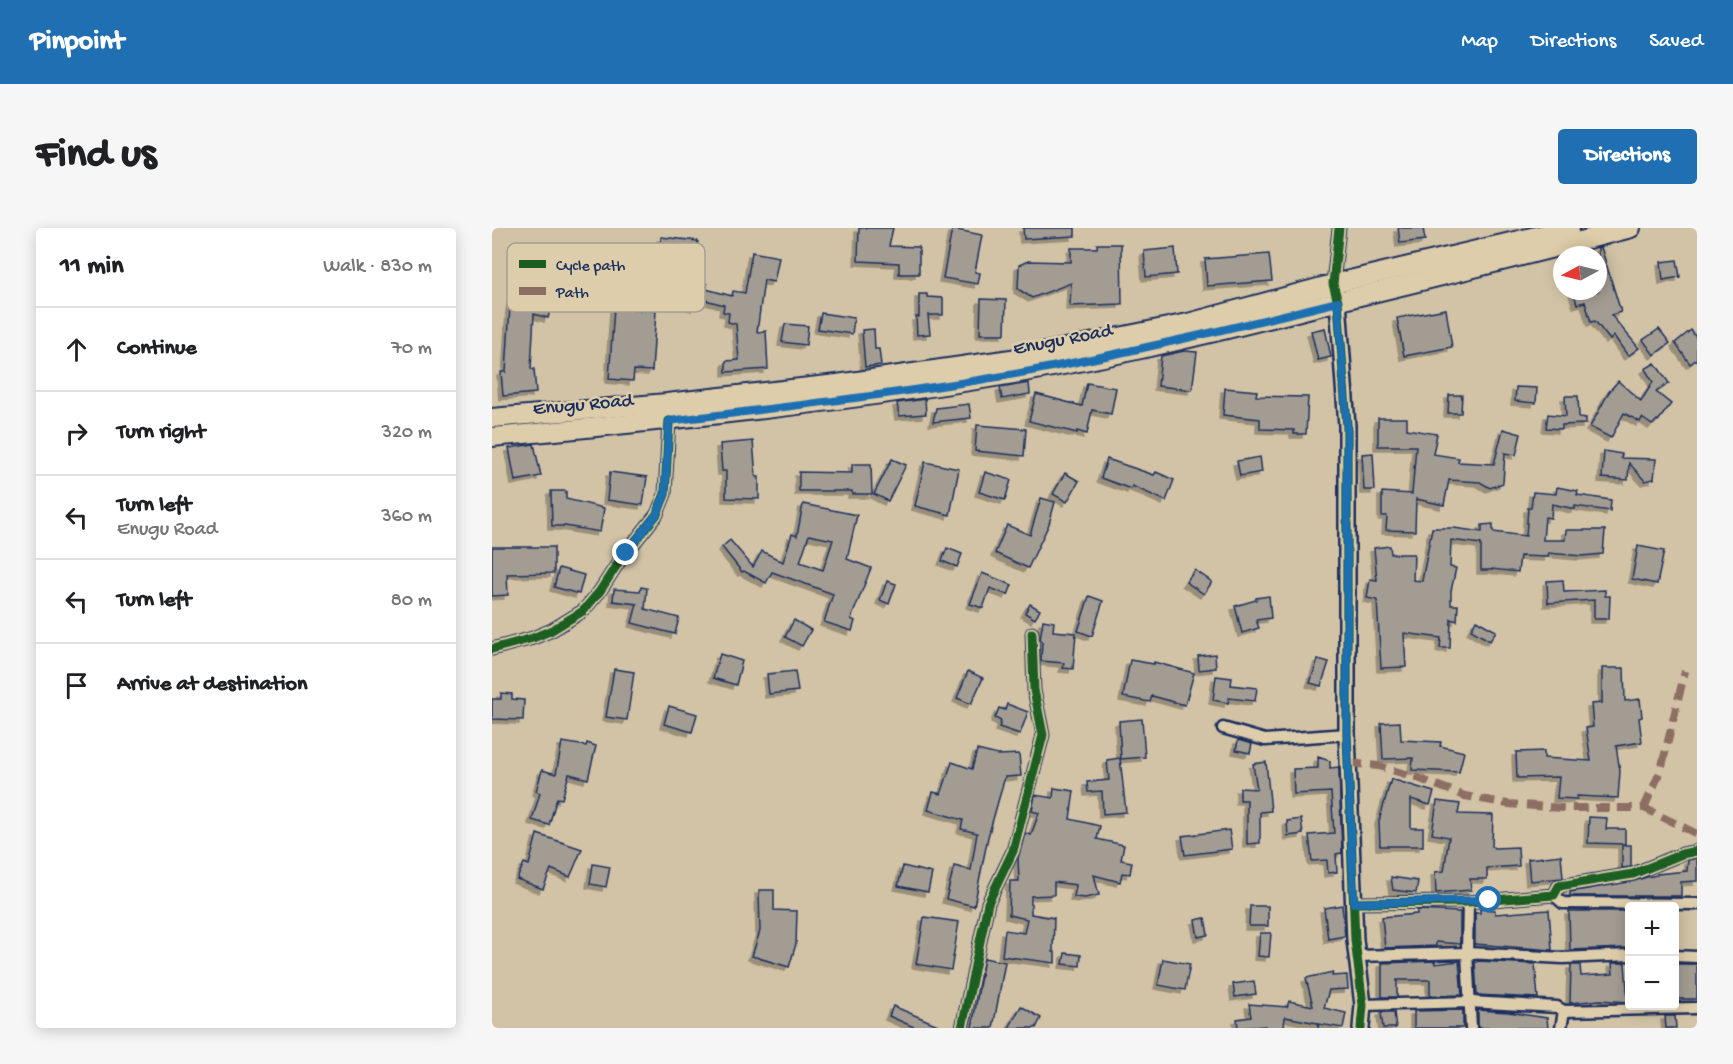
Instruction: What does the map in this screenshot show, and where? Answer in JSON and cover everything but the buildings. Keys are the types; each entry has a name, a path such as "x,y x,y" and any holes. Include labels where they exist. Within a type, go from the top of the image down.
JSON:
{"main road":[{"path":"492,418 689,401 837,384 1011,359 1335,293 1570,228"},
{"name":"Enugu Road","path":"492,437 669,421 841,400 1014,374 1142,349 1335,293 1490,265 1631,228"}],"street":[{"path":"1339,228 1335,293 1347,426 1347,734 1354,903 1363,1005 1361,1028"},
{"path":"492,649 533,638 552,630 583,611 600,591 618,563 657,514 665,494 669,421"},
{"path":"962,1028 988,903 1013,851 1043,735 1034,690 1032,633"},
{"path":"1223,728 1265,740 1347,734"},
{"path":"1554,895 1559,886 1633,874 1682,854 1696,851"},
{"path":"1354,903 1468,902 1554,895 1563,903 1697,904"},
{"path":"1468,902 1467,953 1471,1028"},
{"path":"1358,956 1467,953 1563,958 1625,955"},
{"path":"1679,956 1697,957"},
{"path":"1363,1005 1470,1002 1557,1007 1564,1011 1697,1008"},
{"path":"1561,1028 1564,1011"}],"marked path":[{"path":"1644,808 1661,770 1685,671"},
{"path":"1348,763 1379,766 1465,796 1508,804 1562,808 1644,808 1697,834"}],"cycle path":[{"path":"1339,228 1333,284 1338,302 1347,426 1347,734 1355,940 1363,1005 1361,1028"},
{"path":"492,649 533,638 552,630 583,611 600,591 618,563 657,514 665,494 669,421"},
{"path":"962,1028 988,903 1013,851 1043,735 1034,690 1032,633"},
{"path":"1354,903 1468,902 1554,895 1559,886 1633,874 1682,854 1696,851"}],"route":[{"path":"626,553 657,514 665,494 669,421 841,400 1014,374 1189,339 1338,302 1347,426 1347,734 1354,903 1489,900"}]}
